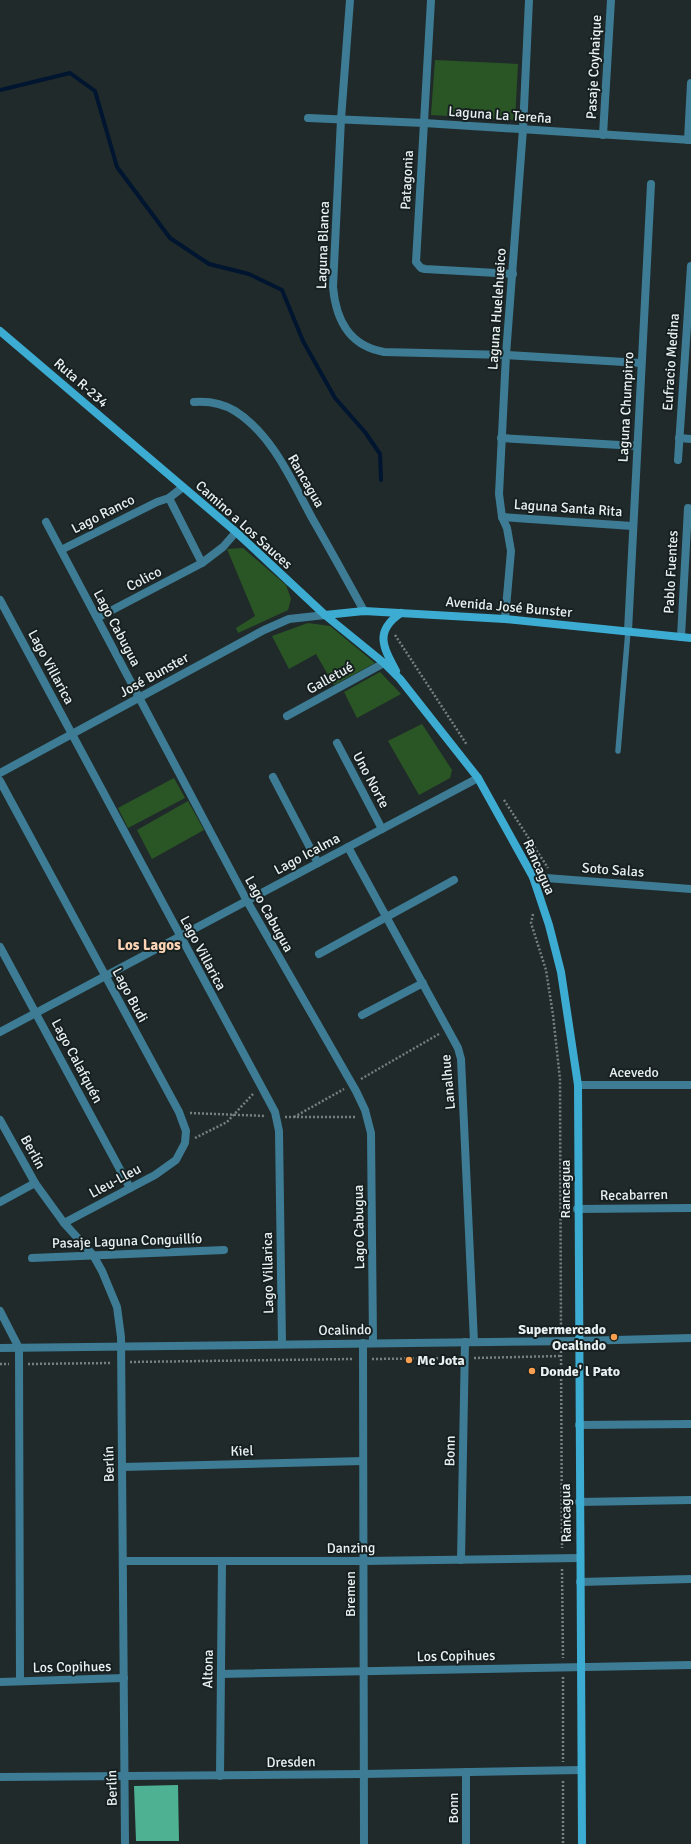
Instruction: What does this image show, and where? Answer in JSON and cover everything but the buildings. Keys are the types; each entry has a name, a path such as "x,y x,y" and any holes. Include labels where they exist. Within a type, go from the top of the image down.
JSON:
{"main road":[{"name":"Ruta R-234","path":"0,331 144,455"},
{"name":"Camino a Los Sauces","path":"144,455 236,532 325,615"},
{"name":"Avenida José Bunster","path":"325,615 364,611 505,619 691,638"},
{"path":"400,679 387,654 384,634 390,620 401,613"},
{"name":"Rancagua","path":"325,615 384,663 400,679 478,778 533,877 561,972 578,1085 577,1209 582,1844"}],"street":[{"name":"Laguna Blanca","path":"350,0 341,119 333,287 336,305 347,330 355,341 365,348 384,352 506,355 641,363"},
{"name":"Patagonia","path":"430,0 416,258 418,265 425,269 512,274"},
{"name":"Laguna Huelehueico","path":"505,619 511,551 507,528 502,517 499,494 501,438 523,129 529,0"},
{"name":"Pasaje Coyhaique","path":"603,135 611,0"},
{"path":"689,140 691,83"},
{"name":"Laguna La Tereña","path":"308,118 424,123 689,140"},
{"name":"Laguna Chumpirro","path":"628,631 632,526 651,184"},
{"name":"Eufracio Medina","path":"678,460 688,342 691,266"},
{"name":"Rancagua","path":"194,402 204,401 225,406 244,418 264,438 282,462 364,611"},
{"path":"501,438 637,446"},
{"path":"679,438 691,439"},
{"name":"Lago Ranco","path":"61,550 157,502 169,498 183,487"},
{"path":"169,498 202,563"},
{"name":"Pablo Fuentes","path":"681,637 689,533 688,508"},
{"name":"Laguna Santa Rita","path":"502,517 632,526"},
{"name":"Lago Cabugua","path":"46,522 247,901 352,1084 367,1117 370,1133 373,1342"},
{"name":"Colico","path":"97,618 202,563 223,548 236,532"},
{"name":"Lago Villarica","path":"0,600 276,1116 279,1131 282,1344"},
{"name":"José Bunster","path":"0,773 276,624 289,620 325,615"},
{"name":"Galletué","path":"288,716 384,663"},
{"name":"Uno Norte","path":"337,743 382,829"},
{"path":"273,777 318,863"},
{"name":"Lago Icalma","path":"0,1032 478,778"},
{"name":"Lago Budi","path":"0,781 179,1112 186,1131 185,1143"},
{"name":"Lanalhue","path":"348,847 448,1029 458,1048 461,1059 474,1342"},
{"name":"Soto Salas","path":"533,877 691,889"},
{"path":"319,954 454,880"},
{"name":"Lago Calafquén","path":"0,947 130,1188"},
{"path":"362,1015 423,983"},
{"name":"Acevedo","path":"578,1085 691,1085"},
{"name":"Berlín","path":"0,1120 35,1183 64,1223 93,1255 102,1270 117,1307 121,1327 125,1844"},
{"name":"Lleu-Lleu","path":"64,1223 155,1175 176,1160 185,1143"},
{"path":"0,1202 35,1183"},
{"name":"Recabarren","path":"577,1209 691,1208"},
{"name":"Pasaje Laguna Conguillío","path":"32,1258 224,1250"},
{"path":"0,1311 18,1348"},
{"name":"Ocalindo","path":"0,1348 373,1342 578,1341 691,1338"},
{"name":"Bonn","path":"461,1560 465,1342"},
{"name":"Bremen","path":"362,1343 364,1844"},
{"name":"Los Copihues","path":"18,1348 20,1681"},
{"path":"579,1425 691,1424"},
{"name":"Kiel","path":"122,1466 363,1461"},
{"path":"579,1502 691,1500"},
{"name":"Danzing","path":"123,1561 222,1562 580,1558"},
{"name":"Altona","path":"220,1776 222,1562"},
{"path":"580,1582 691,1579"},
{"name":"Los Copihues","path":"221,1674 691,1665"},
{"name":"Los Copihues","path":"0,1682 124,1678"},
{"name":"Dresden","path":"0,1777 125,1775 220,1776 581,1770"},
{"name":"Bonn","path":"466,1772 466,1844"}],"lane":[{"path":"618,751 628,631"}],"path":[{"path":"384,634 393,632 472,752"},
{"path":"501,796 554,879"},
{"path":"542,904 534,911 532,923 546,970 553,1015 560,1079 563,1844"},
{"path":"367,1117 294,1117 448,1029"},
{"path":"185,1143 227,1122 261,1086"},
{"path":"179,1112 234,1116 276,1116"},
{"path":"0,1364 561,1356"}],"green space":[{"path":"435,60 518,64 515,120 431,115"},
{"path":"243,548 286,585 291,599 288,610 238,633 236,628 255,616 227,549"},
{"path":"308,623 330,626 375,663 334,685 316,654 289,669 272,636"},
{"path":"380,672 401,694 357,718 344,692"},
{"path":"422,724 452,770 450,778 419,795 388,741"},
{"path":"174,778 185,798 128,828 118,808"},
{"path":"188,801 204,830 152,859 137,830"}],"waterway":[{"path":"0,90 70,73 95,91 117,167 170,238 209,264 249,274 282,290 303,341 335,398 365,432 380,454 381,480"}],"place":[{"name":"Supermercado Ocalindo","path":"614,1337"},
{"name":"Mc Jota","path":"409,1360"},
{"name":"Donde' l Pato","path":"532,1371"}],"district":[{"name":"Los Lagos","path":"149,945"}]}
